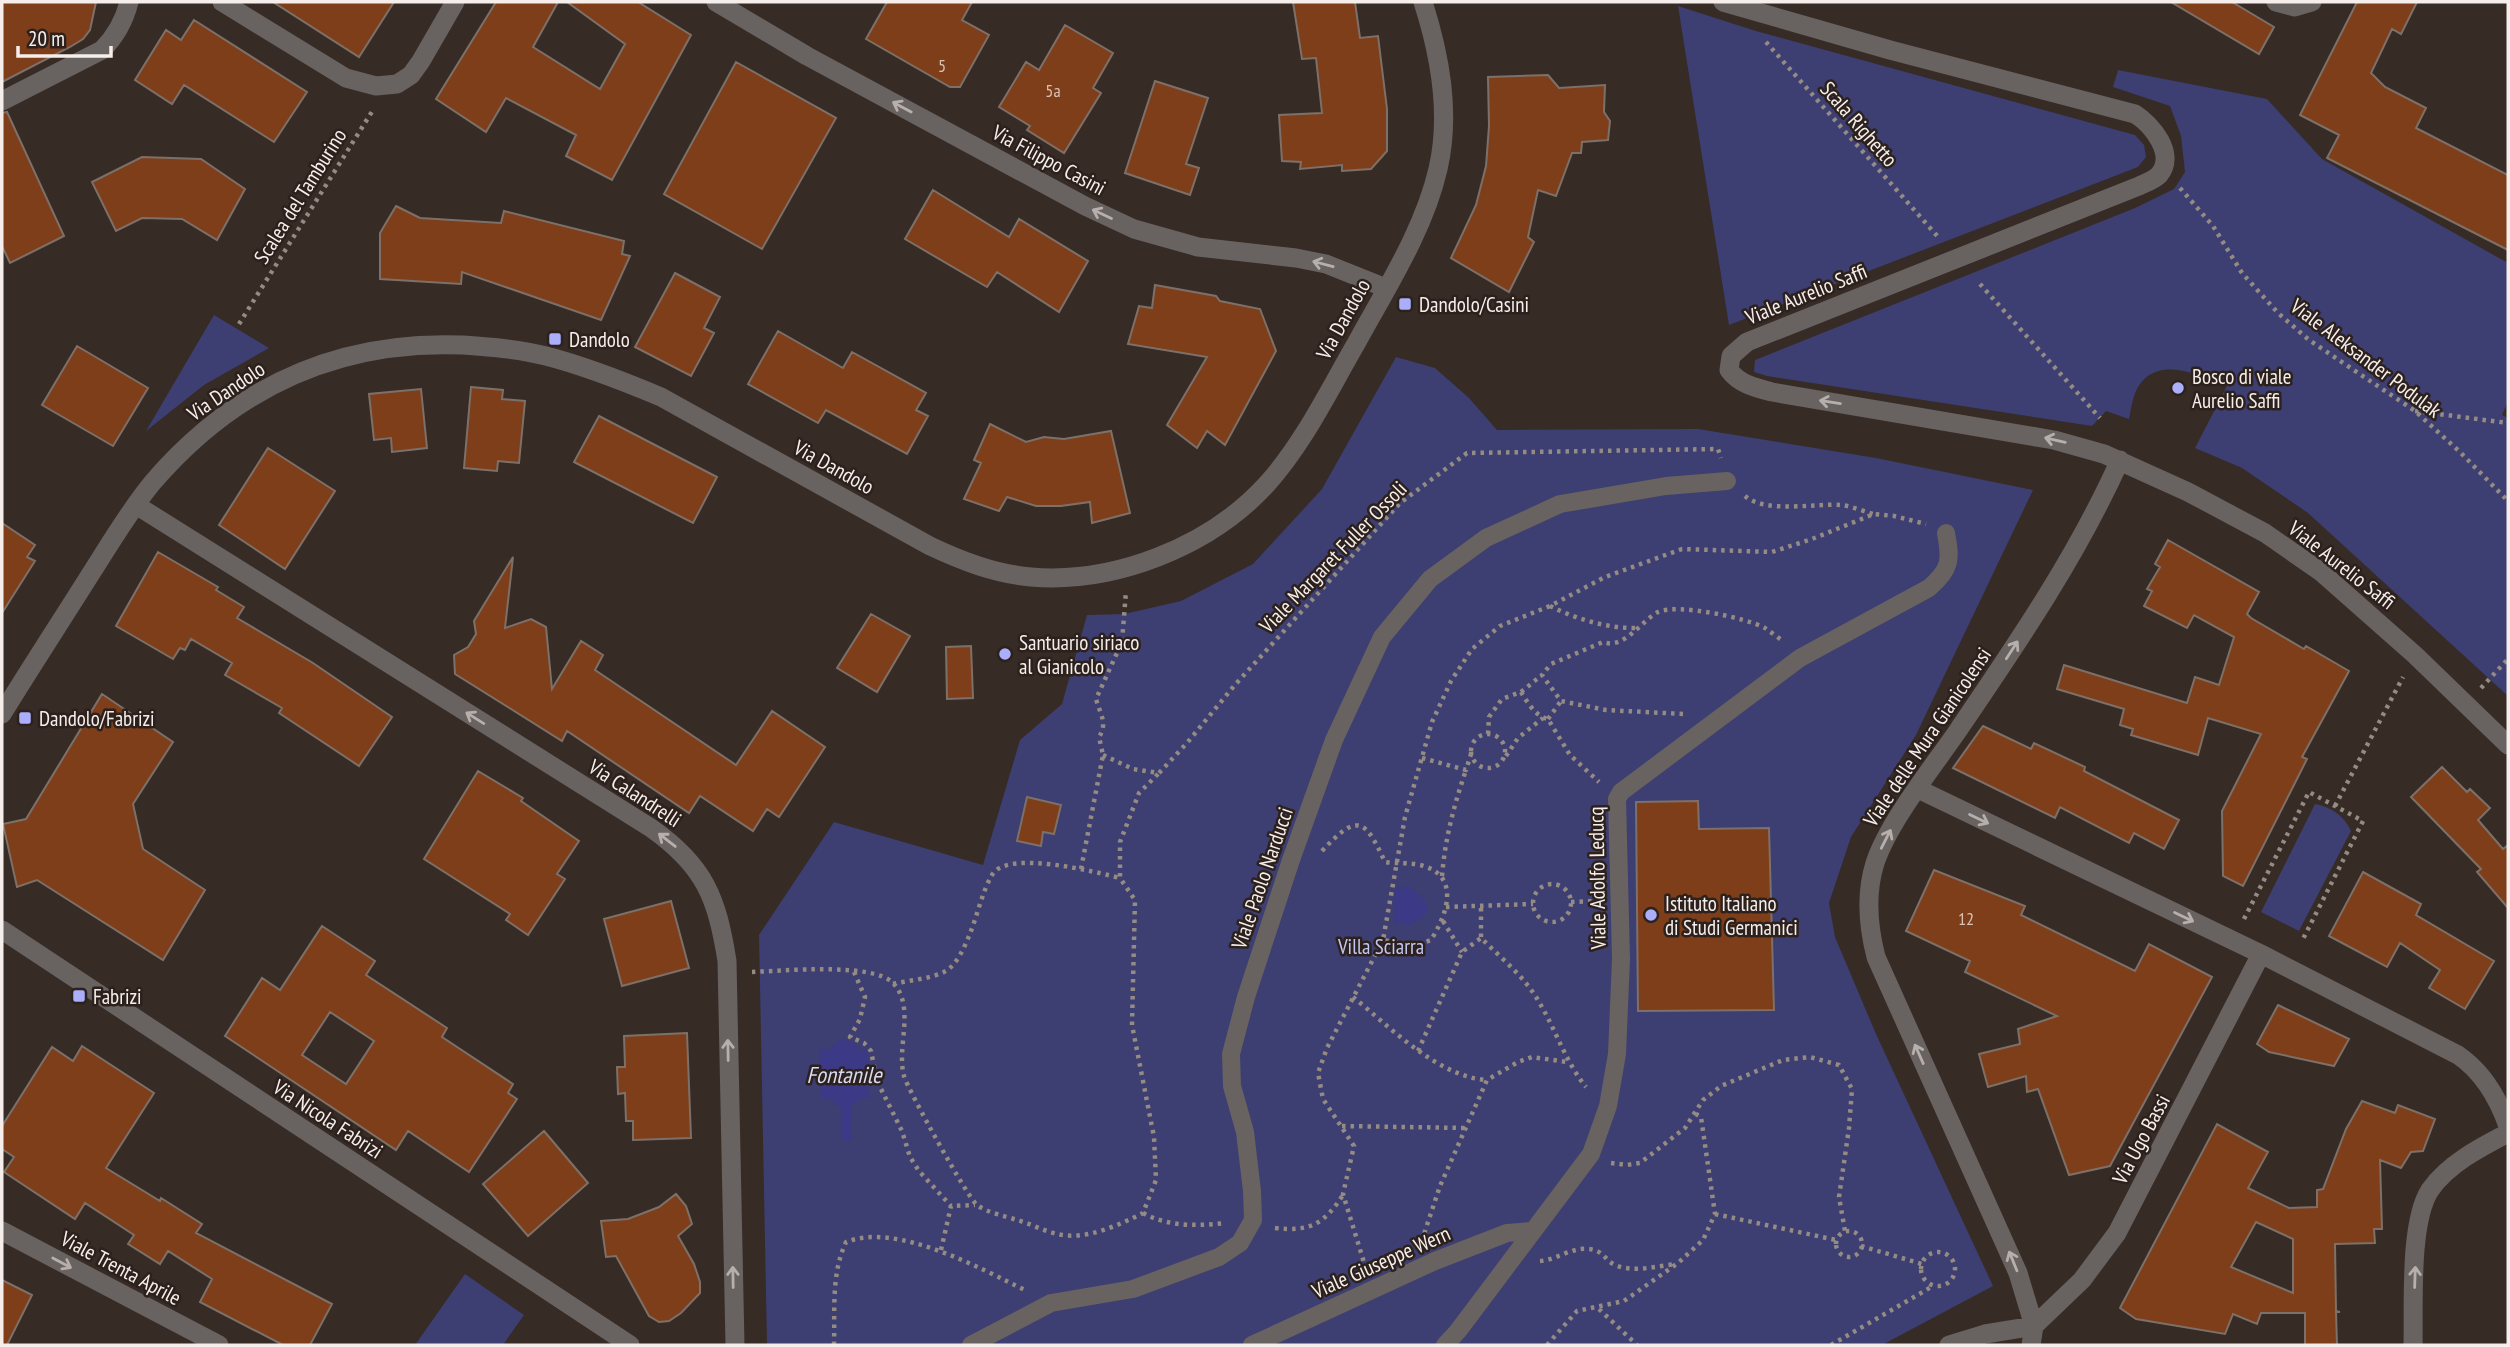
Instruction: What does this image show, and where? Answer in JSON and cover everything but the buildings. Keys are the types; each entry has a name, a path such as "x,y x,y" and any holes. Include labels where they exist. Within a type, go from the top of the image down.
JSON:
{"street":[{"path":"2,101 102,50 114,38 126,14 128,2"},
{"path":"222,2 346,78 363,85 388,86 404,80 417,68 455,2"},
{"name":"Via Filippo Casini","path":"716,2 807,56 1085,206 1134,229 1207,249 1312,261 1340,269 1386,289"},
{"name":"Via Dandolo","path":"2,713 136,505 172,461 212,424 245,400 280,381 330,362 372,351 420,346 482,346 545,356 615,378 654,394 930,546 971,564 1012,575 1050,578 1094,573 1128,566 1179,547 1212,530 1244,505 1267,483 1287,458 1386,289 1429,200 1440,155 1442,83 1423,2"},
{"path":"1723,2 1890,50 2135,114 2148,122 2156,133 2162,145 2163,167"},
{"path":"2276,2 2295,7 2309,3"},
{"name":"Viale Aurelio Saffi","path":"2163,167 2159,174 2139,186 1747,342 1731,356 1729,370 1738,380 1761,389 2037,436 2094,450 2188,492 2290,549 2350,595 2508,745"},
{"name":"Viale delle Mura Gianicolensi","path":"2033,1336 2011,1255 1882,972 1872,943 1868,904 1872,872 1884,841 2064,569 2093,518 2120,460"},
{"name":"Viale Paolo Narducci","path":"1253,1220 1245,1132 1232,1086 1231,1054 1246,997 1334,740 1382,637 1430,579 1486,538 1560,504 1666,486 1727,481"},
{"name":"Via Calandrelli","path":"136,505 666,839 690,862 714,902 723,936 727,973 735,1345"},
{"name":"Viale Adolfo Leducq","path":"1445,1345 1591,1154 1608,1106 1617,1054 1620,972 1617,799 1621,792 1800,658 1929,588 1941,578 1951,557 1946,533"},
{"path":"1918,789 2262,954 2458,1055 2473,1066 2486,1083 2508,1126"},
{"name":"Via Nicola Fabrizi","path":"2,930 630,1345"},
{"name":"Via Ugo Bassi","path":"2033,1336 2082,1280 2117,1233 2262,954"},
{"path":"2413,1345 2417,1243 2426,1199 2436,1184 2456,1165 2508,1133"},
{"path":"971,1345 1051,1303 1133,1289 1219,1257 1240,1243 1253,1220"},
{"name":"Viale Trenta Aprile","path":"2,1231 219,1345"},
{"name":"Viale Giuseppe Wern","path":"1252,1345 1435,1261 1507,1233 1532,1231"},
{"path":"1949,1345 1985,1334 2033,1336"}],"path":[{"name":"Scala Righetto","path":"1765,41 1939,238"},
{"name":"Scalea del Tamburino","path":"239,324 388,86"},
{"name":"Viale Aleksander Podulak","path":"2163,167 2213,226 2242,273 2278,313 2309,340 2415,411 2508,501"},
{"path":"1980,284 2099,418"},
{"path":"2415,411 2508,423"},
{"name":"Viale Margaret Fuller Ossoli","path":"1120,878 1120,842 1139,793 1400,503 1467,453 1718,449"},
{"path":"1727,481 1749,500 1771,505 1842,505 1915,521 1946,533"},
{"path":"1143,1213 1159,1222 1216,1224 1253,1220 1277,1229 1298,1228 1315,1224 1330,1214 1343,1194 1354,1146 1323,1100 1318,1073 1327,1048 1383,940 1405,817 1432,722 1451,681 1472,649 1500,626 1550,606 1605,577 1682,549 1772,552 1874,514"},
{"path":"1081,869 1102,755 1099,737 1104,729 1104,720 1096,699 1122,642 1128,566"},
{"path":"1550,606 1608,625 1639,628"},
{"path":"1488,734 1489,717 1502,699 1521,692 1551,664 1603,642 1621,642 1660,611 1703,610 1764,627 1800,658"},
{"path":"2335,806 2415,655"},
{"path":"2466,704 2508,659"},
{"path":"1542,675 1561,701 1606,710 1678,714 1715,720"},
{"path":"1521,692 1533,710 1546,718 1570,755 1617,799"},
{"path":"1472,751 1475,762 1491,768 1501,762 1518,738 1546,718 1561,701"},
{"path":"1442,876 1445,843 1454,806 1477,739 1488,734 1499,737 1505,747 1501,762"},
{"path":"1102,755 1132,769 1159,773"},
{"path":"1422,758 1466,770"},
{"path":"2233,941 2309,792 2363,821 2303,939"},
{"path":"1318,854 1350,827 1361,825 1369,830 1385,862 1423,866 1442,876 1447,885 1446,907 1443,921 1431,940 1414,946 1383,940"},
{"path":"854,972 865,997 860,1019 850,1037 864,1043 871,1051 877,1082 902,1132 910,1157 951,1206 975,1205 1059,1235 1104,1231 1143,1213 1156,1180 1154,1137 1132,1025 1135,900 1120,878 1081,869 1016,863 1002,867 992,873 975,922 955,963 946,971 893,984"},
{"path":"1552,883 1564,888 1571,899 1570,912 1561,921 1555,922 1542,920 1537,916 1532,904 1540,887 1552,883"},
{"path":"1446,907 1532,904"},
{"path":"1481,907 1481,938 1525,981 1568,1062 1585,1087 1608,1106"},
{"path":"1443,921 1462,952"},
{"path":"1418,1051 1462,952 1481,938"},
{"path":"727,973 794,969 854,972 878,974 893,984 904,1006 901,1058 905,1077 921,1111 975,1205"},
{"path":"1353,997 1418,1051 1470,1079 1487,1080 1518,1062 1532,1058 1568,1062"},
{"path":"1591,1154 1608,1163 1640,1163 1685,1128 1703,1100 1721,1086 1783,1060 1810,1057 1839,1065 1852,1089 1839,1197 1845,1231"},
{"path":"1435,1261 1424,1234 1440,1186 1487,1080"},
{"path":"1547,1345 1577,1311 1624,1301 1678,1263 1703,1240 1716,1214 1701,1117 1696,1114"},
{"path":"1342,1126 1466,1128"},
{"path":"1343,1194 1361,1257 1374,1289"},
{"path":"941,1250 951,1206"},
{"path":"1716,1214 1836,1240"},
{"path":"1836,1240 1845,1231"},
{"path":"1845,1231 1857,1234 1861,1246"},
{"path":"834,1345 835,1277 838,1259 846,1242 860,1236 875,1236 941,1250 1051,1303"},
{"path":"1836,1240 1837,1249 1846,1256 1855,1255 1861,1246"},
{"path":"1861,1246 1922,1264"},
{"path":"1511,1259 1553,1260 1586,1248 1603,1253 1612,1264 1628,1269 1678,1263"},
{"path":"1831,1345 1933,1286 1944,1285 1953,1278 1954,1262 1946,1254 1934,1252 1926,1257 1922,1264 1922,1276 1933,1286"},
{"path":"1599,1308 1637,1345"}],"green space":[{"path":"1678,6 1756,31 2135,135 2144,145 2146,157 2138,167 1729,325"},
{"path":"2118,70 2267,99 2322,159 2508,263 2508,401 2502,415 2508,418 2508,696 2308,513 2242,468 2195,448 2227,386 2178,370 2154,373 2144,379 2136,391 2129,419 2106,411 2092,426 1754,372 1755,360 2135,208 2174,189 2185,172 2181,136 2170,106 2113,87"},
{"path":"214,315 269,348 204,385 146,431"},
{"name":"Villa Sciarra","path":"1396,357 1435,368 1469,398 1497,430 1698,429 1876,458 2033,490 1916,735 1851,837 1829,903 1835,937 1876,1034 1993,1286 1882,1345 767,1345 759,935 834,822 983,865 1020,740 1062,704 1087,615 1124,614 1181,601 1253,564 1322,489"},
{"path":"2315,804 2336,813 2345,820 2351,831 2299,931 2261,912"},
{"path":"465,1274 524,1315 503,1345 415,1345"}],"water":[{"path":"1399,885 1402,889 1411,887 1426,903 1424,917 1412,922 1410,926 1401,922 1397,925 1394,921 1395,888"},
{"name":"Fontanile","path":"843,1039 855,1044 857,1049 868,1049 869,1098 859,1099 846,1109 834,1104 832,1099 821,1099 819,1050 831,1050 833,1045"}],"waterway":[{"path":"846,1109 847,1136"}],"place":[{"name":"Dandolo/Casini","path":"1405,304"},
{"name":"Dandolo","path":"555,339"},
{"name":"Bosco di viale Aurelio Saffi","path":"2178,388"},
{"name":"Santuario siriaco al Gianicolo","path":"1005,654"},
{"name":"Dandolo/Fabrizi","path":"25,718"},
{"name":"Istituto Italiano di Studi Germanici","path":"1651,915"},
{"name":"Fabrizi","path":"79,996"}]}
